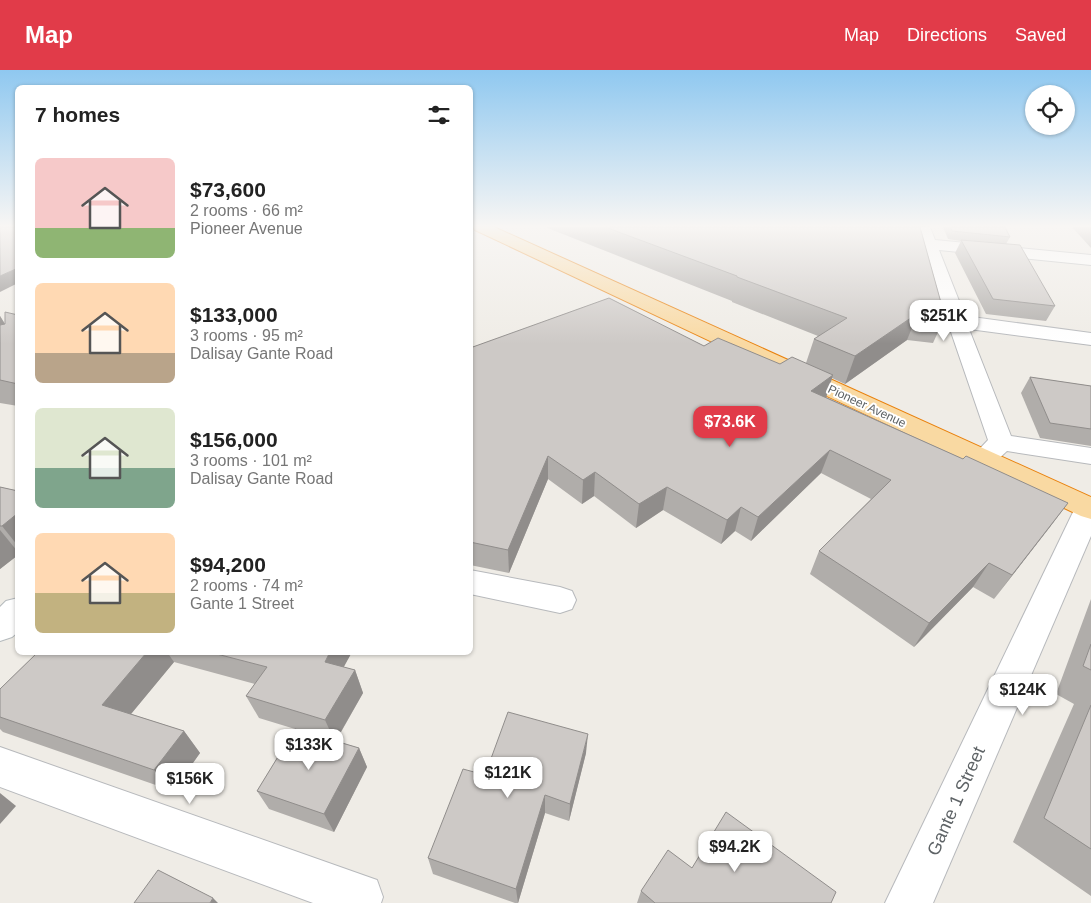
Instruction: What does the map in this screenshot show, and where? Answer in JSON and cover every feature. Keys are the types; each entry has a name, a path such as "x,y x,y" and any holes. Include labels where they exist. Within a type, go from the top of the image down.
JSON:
{"highway":[{"name":"Pioneer Avenue","path":"569,266 992,451 1090,508"}],"street":[{"path":"936,266 955,321 992,451 1091,456"},
{"path":"955,321 1091,339"},
{"name":"Gante 1 Street","path":"909,903 1090,508"},
{"path":"473,583 560,600"},
{"path":"0,627 15,614"},
{"path":"0,767 360,897"}],"building":[{"path":"0,266 15,266 15,269 0,276"},
{"path":"710,266 931,266 945,317 918,313 855,356 814,339 847,318"},
{"path":"975,266 1032,266 1055,306 993,299"},
{"path":"609,298 704,346 718,338 780,364 792,357 833,375 811,391 963,459 966,456 1068,503 1012,575 989,563 929,623 819,551 891,480 830,450 758,517 741,507 727,520 667,487 639,504 595,472 583,480 548,456 508,550 473,543 473,347"},
{"path":"5,312 15,314 15,383 0,380 0,325 5,324"},
{"path":"1030,377 1091,386 1091,429 1050,423"},
{"path":"0,487 15,490 15,515 0,526"},
{"path":"1091,644 1091,670 1083,666"},
{"path":"35,655 144,655 102,705 184,731 154,770 0,717 0,689"},
{"path":"221,655 328,655 325,662 355,670 325,720 246,696 267,667"},
{"path":"1091,705 1091,849 1044,818"},
{"path":"508,712 588,734 570,804 545,795 516,889 428,858 463,769 485,775"},
{"path":"295,729 359,748 324,814 257,791"},
{"path":"726,812 836,892 831,903 655,903 641,891 668,850 692,868"},
{"path":"158,870 213,898 210,903 134,903"}]}
